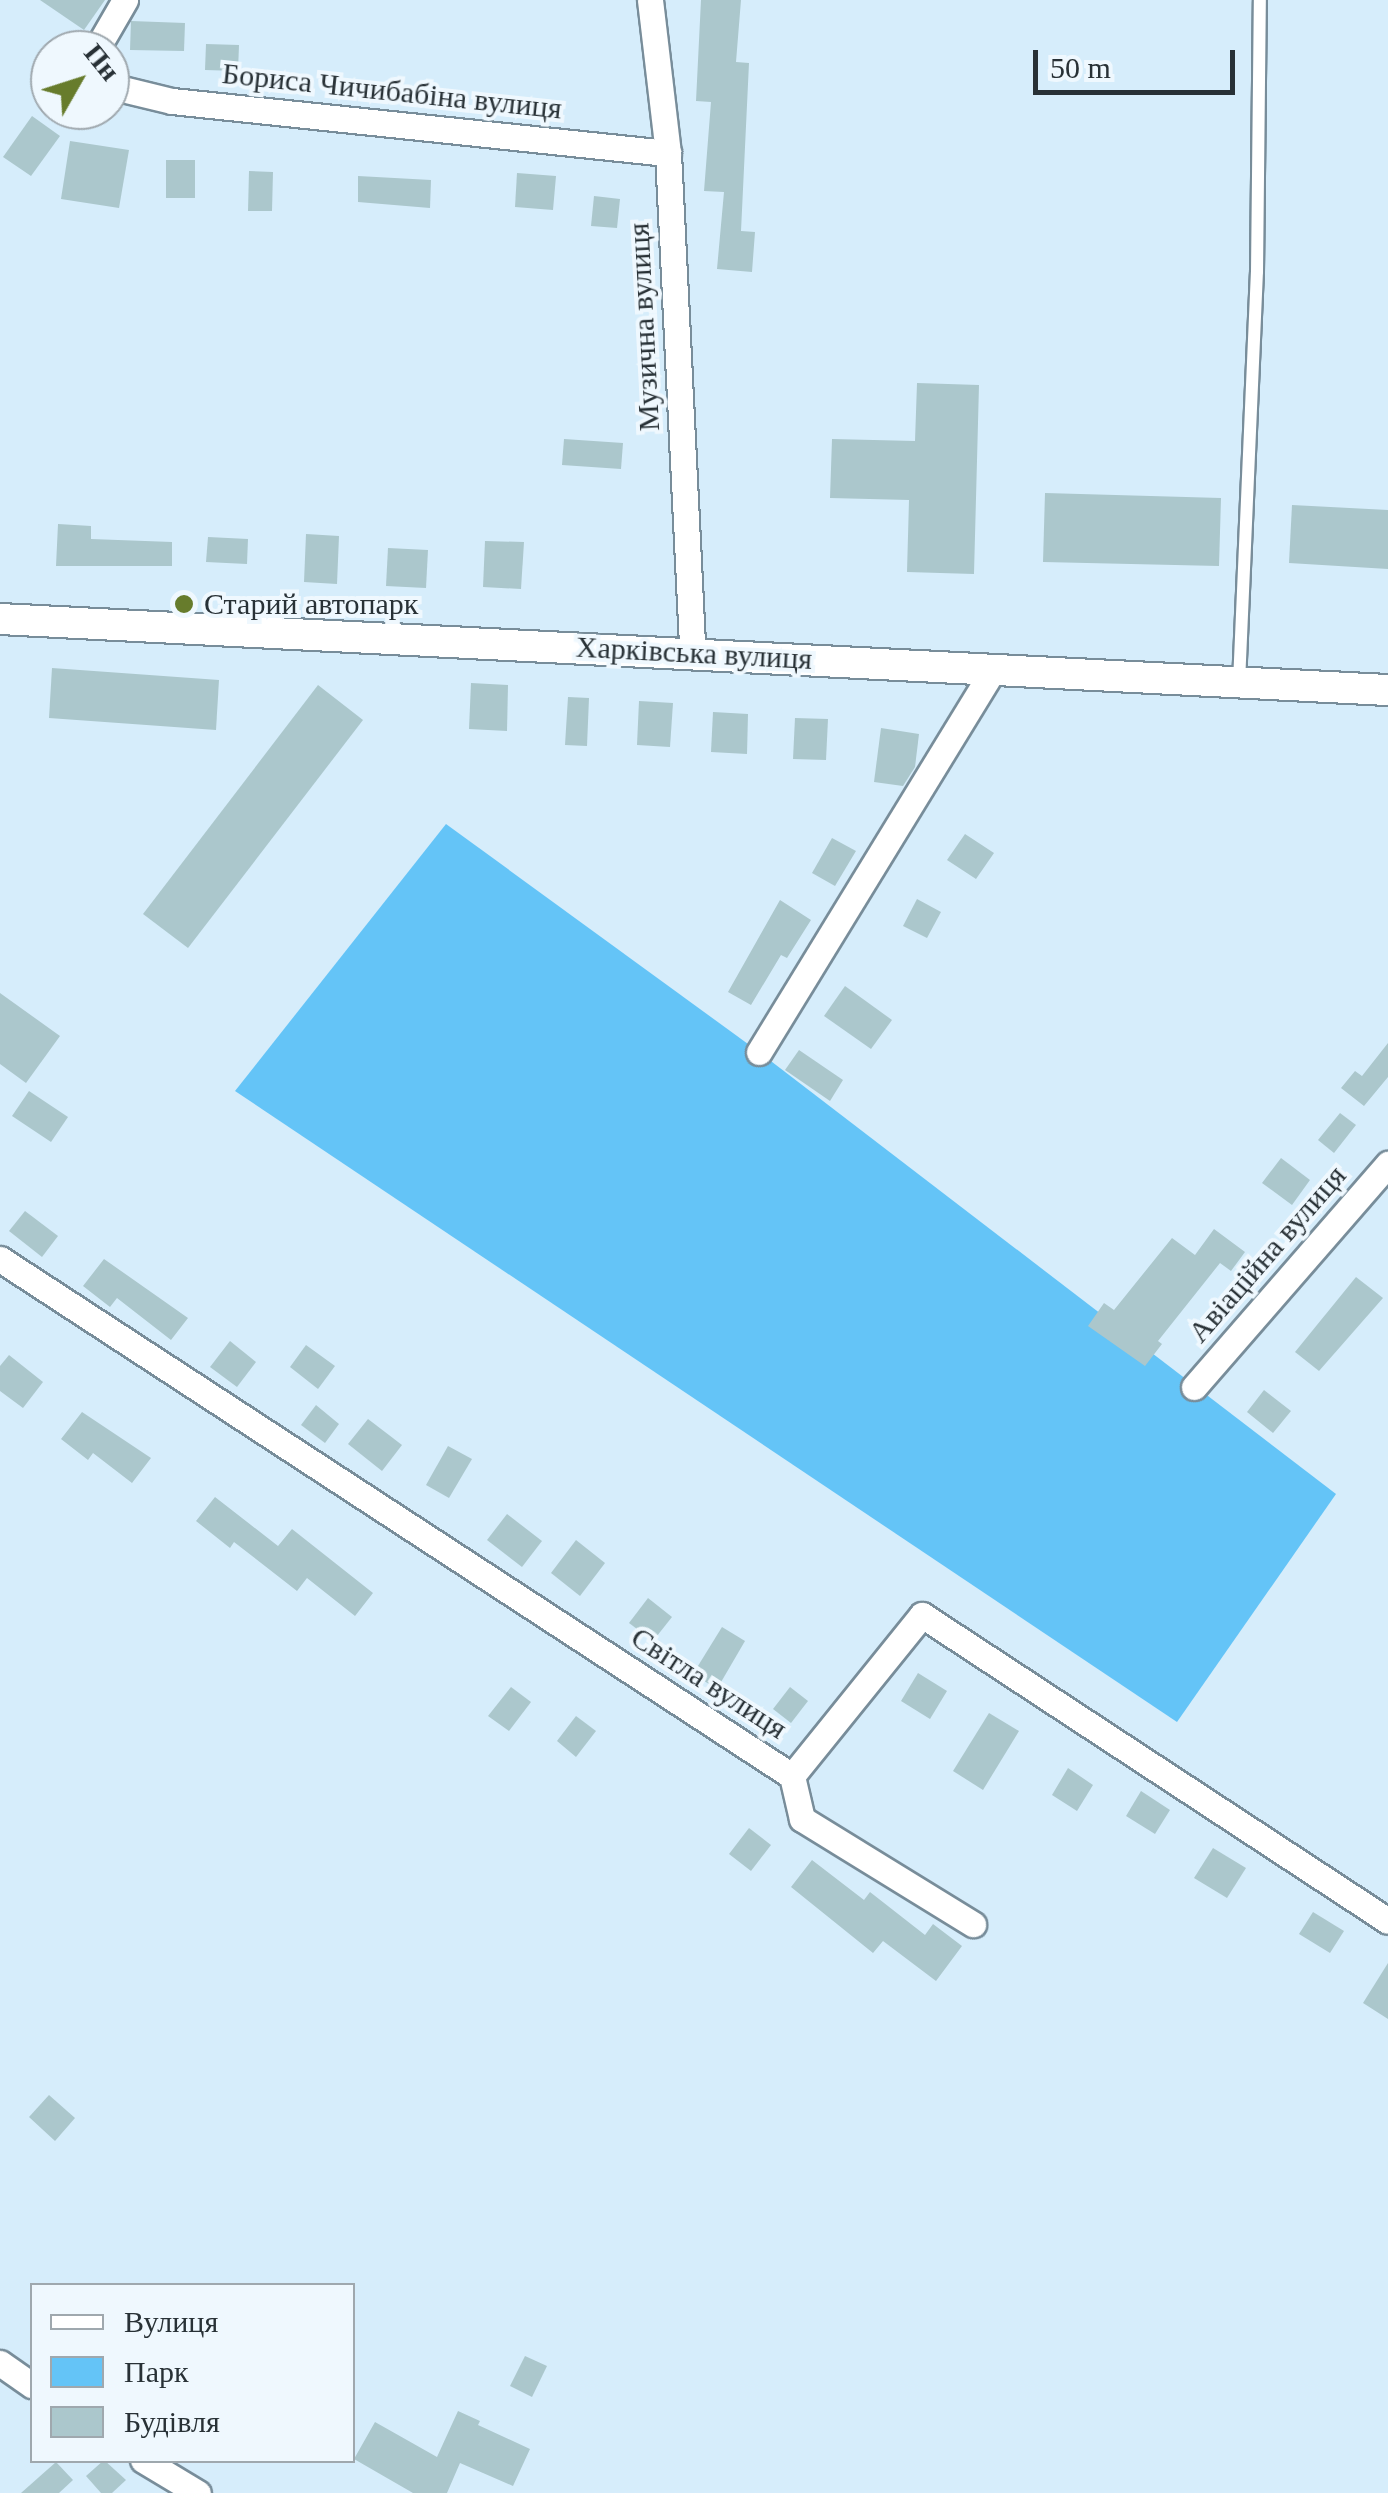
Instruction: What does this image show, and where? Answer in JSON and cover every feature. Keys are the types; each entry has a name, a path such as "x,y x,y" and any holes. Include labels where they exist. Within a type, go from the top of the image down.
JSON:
{"street":[{"path":"108,30 125,0"},
{"name":"Музична вулиця","path":"650,0 668,153 692,652"},
{"name":"Бориса Чичибабіна вулиця","path":"130,91 172,101 668,153"},
{"name":"Харківська вулиця","path":"0,619 1388,690"},
{"path":"759,1052 992,672"},
{"name":"Авіаційна вулиця","path":"1194,1388 1388,1164"},
{"name":"Світла вулиця","path":"0,1259 792,1776 922,1615 1388,1921"},
{"path":"792,1776 802,1819 973,1924"},
{"path":"0,2363 30,2384"},
{"path":"148,2463 198,2493"}],"lane":[{"path":"1238,685 1257,272 1260,0"}],"green space":[{"path":"446,824 759,1052 1336,1494 1177,1722 235,1091"}],"building":[{"path":"40,0 105,0 84,30"},
{"path":"701,0 741,0 736,62 749,63 741,231 755,232 752,272 717,269 724,192 704,191 711,102 696,101"},
{"path":"131,21 185,23 184,51 130,50"},
{"path":"206,44 239,45 238,71 205,70"},
{"path":"30,119 30,130 52,130 60,136 31,176 3,157"},
{"path":"70,141 129,150 119,208 61,199"},
{"path":"166,160 195,160 195,198 166,198"},
{"path":"249,171 273,172 272,211 248,211"},
{"path":"517,173 556,176 553,210 515,207"},
{"path":"358,176 431,180 430,208 358,202"},
{"path":"594,196 620,199 617,228 591,226"},
{"path":"917,383 979,385 974,574 907,572 909,500 830,498 832,439 915,441"},
{"path":"564,439 623,443 621,469 562,465"},
{"path":"1045,493 1221,498 1219,566 1043,562"},
{"path":"1292,505 1388,510 1388,569 1289,563"},
{"path":"58,524 91,526 91,539 172,542 172,566 56,566"},
{"path":"306,534 339,536 337,584 304,582"},
{"path":"208,537 248,539 247,564 206,562"},
{"path":"485,541 524,542 521,589 483,587"},
{"path":"388,548 428,550 426,588 386,586"},
{"path":"52,668 219,680 216,730 49,718"},
{"path":"471,683 508,685 507,731 469,729"},
{"path":"318,685 363,720 188,948 143,914"},
{"path":"568,697 589,698 587,746 565,745"},
{"path":"639,701 673,703 670,747 637,745"},
{"path":"713,712 748,714 747,754 711,752"},
{"path":"795,718 828,719 826,760 793,759"},
{"path":"881,728 919,734 915,767 903,786 874,782"},
{"path":"965,834 994,853 976,879 947,860"},
{"path":"832,838 856,851 835,886 812,873"},
{"path":"917,899 941,912 927,938 903,926"},
{"path":"780,900 811,920 787,958 781,955 751,1005 728,992"},
{"path":"845,986 892,1020 871,1049 824,1016"},
{"path":"0,993 60,1036 26,1083 0,1064"},
{"path":"1388,1043 1388,1077 1364,1106 1341,1088 1355,1071 1362,1076"},
{"path":"799,1050 843,1080 830,1101 785,1070"},
{"path":"29,1091 68,1117 51,1142 12,1116"},
{"path":"1340,1113 1356,1125 1334,1153 1318,1140"},
{"path":"1281,1158 1310,1180 1292,1205 1262,1183"},
{"path":"25,1211 58,1236 42,1257 9,1231"},
{"path":"1214,1229 1245,1252 1231,1271 1220,1263 1158,1341 1162,1344 1145,1366 1088,1326 1104,1303 1114,1310 1172,1238 1195,1255"},
{"path":"104,1259 188,1318 171,1340 117,1298 110,1307 83,1286"},
{"path":"1356,1277 1383,1298 1319,1371 1295,1352"},
{"path":"230,1341 256,1362 237,1387 210,1367"},
{"path":"306,1345 335,1366 318,1389 290,1367"},
{"path":"9,1355 43,1382 23,1408 0,1391 0,1366"},
{"path":"1264,1390 1291,1411 1273,1433 1247,1412"},
{"path":"316,1405 339,1424 325,1443 301,1425"},
{"path":"82,1412 151,1458 132,1483 93,1453 88,1460 61,1439"},
{"path":"368,1419 402,1445 382,1471 348,1444"},
{"path":"448,1446 472,1459 449,1498 426,1485"},
{"path":"215,1497 278,1546 292,1529 373,1593 355,1616 307,1578 297,1591 234,1542 230,1548 196,1521"},
{"path":"507,1514 542,1541 522,1567 487,1540"},
{"path":"576,1540 605,1563 580,1596 551,1573"},
{"path":"648,1598 672,1617 653,1641 629,1623"},
{"path":"722,1627 745,1641 717,1689 693,1674"},
{"path":"918,1673 947,1691 930,1719 901,1701"},
{"path":"511,1687 531,1702 509,1731 488,1716"},
{"path":"790,1687 808,1701 791,1723 773,1709"},
{"path":"989,1713 1019,1731 983,1790 953,1771"},
{"path":"576,1716 596,1731 576,1757 557,1741"},
{"path":"1068,1768 1093,1785 1077,1811 1052,1795"},
{"path":"1141,1791 1170,1810 1155,1834 1126,1816"},
{"path":"749,1828 771,1845 751,1871 729,1854"},
{"path":"1213,1848 1246,1868 1227,1898 1194,1878"},
{"path":"812,1860 864,1900 870,1892 925,1935 933,1924 962,1946 936,1981 883,1941 873,1953 791,1887"},
{"path":"1313,1912 1344,1931 1330,1953 1299,1934"},
{"path":"1388,1963 1388,2019 1363,2003"},
{"path":"49,2095 75,2118 55,2141 29,2117"},
{"path":"525,2356 547,2366 532,2397 510,2386"},
{"path":"458,2411 480,2421 478,2425 530,2449 513,2486 460,2463 447,2493 413,2493 355,2460 375,2422 437,2457"},
{"path":"55,2463 73,2480 59,2493 21,2493"},
{"path":"101,2463 107,2463 126,2480 112,2493 101,2493 86,2476"}],"place":[{"name":"Старий автопарк","path":"184,604"}]}
